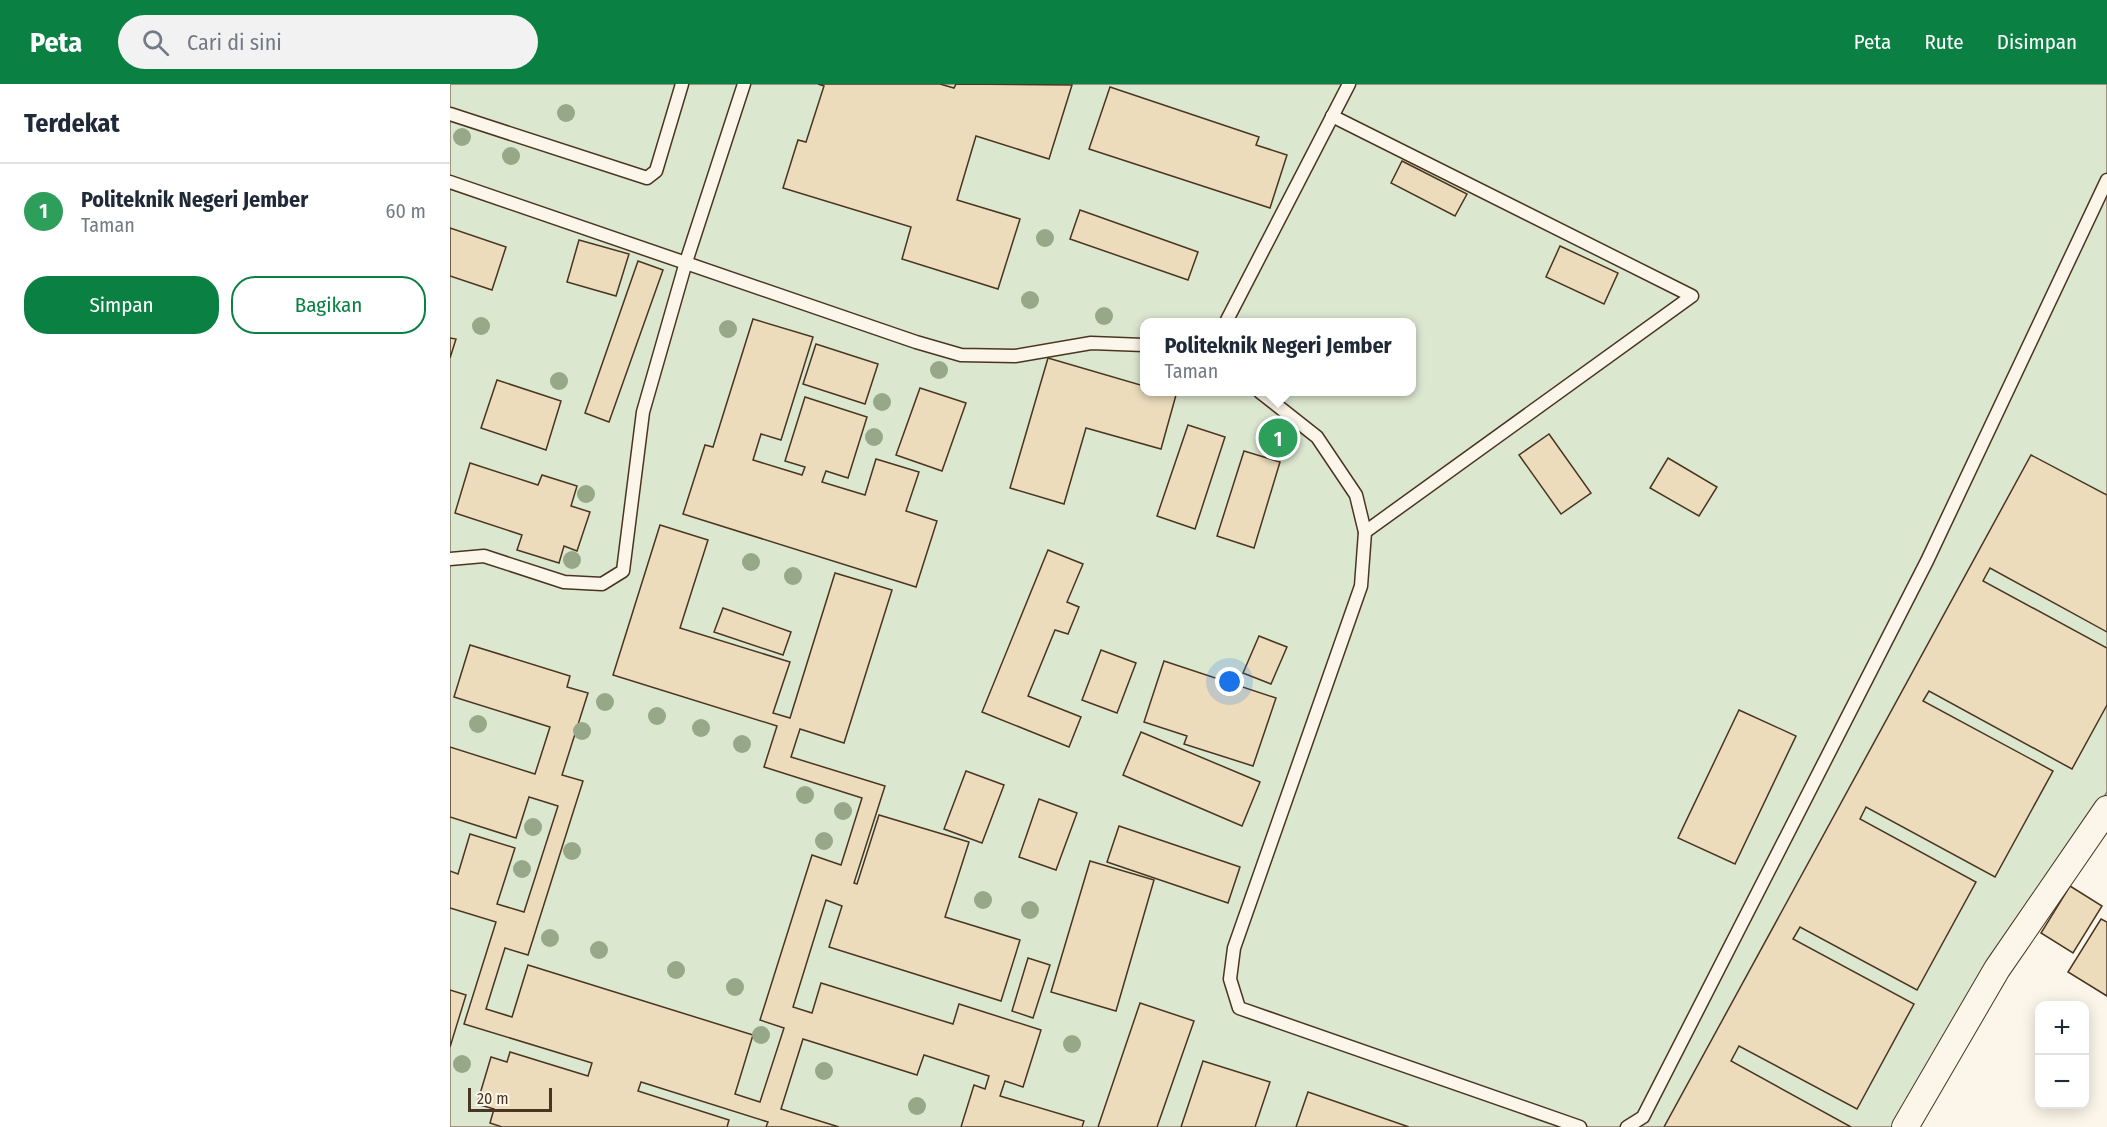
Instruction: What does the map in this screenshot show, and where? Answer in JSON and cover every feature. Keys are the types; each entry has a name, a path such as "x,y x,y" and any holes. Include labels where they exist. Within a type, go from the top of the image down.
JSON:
{"street":[{"path":"1905,1127 1997,969 2107,809"}],"lane":[{"path":"450,114 647,178 656,171 682,84"},
{"path":"450,559 484,556 564,582 602,584 623,571 643,412 686,262 744,84"},
{"path":"1228,318 1348,84"},
{"path":"1332,116 1692,296 1365,532"},
{"path":"1627,1127 1643,1117 1927,561 2107,180"},
{"path":"450,182 916,342 961,355 1015,356 1091,343 1140,345"},
{"path":"1265,396 1317,437 1356,495 1365,532 1361,586 1234,948 1230,980 1239,1008 1580,1127"}],"green space":[{"path":"450,84 2107,84 2107,792 1900,1127 450,1127"}],"building":[{"path":"818,84 940,84 954,88 956,84 1072,85 1049,159 976,136 957,200 1020,219 998,289 902,259 911,227 783,188 798,140 806,142 824,86"},
{"path":"1110,87 1259,137 1256,145 1287,155 1270,208 1089,149"},
{"path":"1402,161 1467,194 1455,216 1391,183"},
{"path":"1080,210 1198,252 1188,280 1070,239"},
{"path":"450,228 506,247 492,290 450,276"},
{"path":"579,240 629,254 616,296 567,282"},
{"path":"1560,246 1618,273 1604,304 1546,277"},
{"path":"638,261 663,270 609,422 585,413"},
{"path":"753,319 813,337 781,440 761,434 753,460 802,475 805,467 785,461 805,397 867,417 848,478 826,471 822,482 865,495 876,459 919,472 906,511 937,521 916,587 683,514 705,445 713,447"},
{"path":"450,338 456,339 450,358"},
{"path":"816,344 878,364 865,404 803,384"},
{"path":"1048,358 1140,385 1140,396 1176,396 1161,449 1086,428 1064,504 1010,488"},
{"path":"497,380 561,401 546,450 481,428"},
{"path":"920,388 966,403 942,471 896,455"},
{"path":"1188,425 1225,437 1195,529 1157,516"},
{"path":"1549,434 1591,493 1561,514 1519,455"},
{"path":"1244,451 1280,462 1254,548 1217,536"},
{"path":"2031,455 2107,495 2107,632 1990,568 1983,581 2107,648 2107,705 2072,769 1929,691 1923,701 2053,771 1995,877 1866,807 1860,819 1976,882 1917,990 1800,927 1793,939 1914,1004 1857,1109 1739,1046 1731,1061 1851,1127 1664,1127"},
{"path":"1668,458 1717,487 1699,516 1650,488"},
{"path":"470,463 538,485 542,475 577,486 571,506 590,512 577,551 564,546 559,563 517,550 522,535 455,513"},
{"path":"660,525 708,540 680,628 790,662 773,713 790,718 835,573 892,590 844,743 800,729 791,757 885,786 854,883 857,884 879,815 969,842 945,917 1020,940 1001,1001 829,947 842,906 826,900 793,1007 812,1013 821,983 953,1024 959,1004 1041,1030 1023,1087 1005,1081 1000,1096 1084,1121 1082,1127 961,1127 974,1085 985,1089 989,1076 924,1055 917,1075 803,1039 781,1109 839,1127 766,1127 768,1122 641,1082 638,1091 729,1120 727,1127 502,1127 490,1123 494,1109 477,1104 491,1057 507,1062 510,1052 588,1076 592,1063 464,1024 496,922 450,908 450,871 458,874 470,834 515,848 497,904 524,912 558,806 529,797 516,838 450,817 450,747 535,774 550,727 454,697 470,645 570,676 567,687 588,693 562,775 583,781 528,955 505,948 486,1009 512,1017 528,965 753,1035 735,1094 760,1102 784,1028 760,1020 812,855 841,865 862,798 764,767 777,726 613,675"},
{"path":"1048,550 1083,564 1067,602 1079,607 1068,634 1055,630 1028,696 1081,717 1069,747 982,712"},
{"path":"723,608 791,632 783,655 714,632"},
{"path":"1259,636 1287,647 1271,684 1243,673"},
{"path":"1101,650 1136,663 1117,713 1082,700"},
{"path":"1164,661 1276,698 1253,766 1184,744 1187,736 1144,722"},
{"path":"1739,710 1796,736 1735,864 1678,838"},
{"path":"1141,732 1260,782 1242,826 1123,775"},
{"path":"966,771 1004,785 982,843 944,829"},
{"path":"1039,799 1077,813 1056,870 1019,857"},
{"path":"1119,826 1240,867 1228,903 1107,862"},
{"path":"1090,861 1154,880 1116,1011 1051,992"},
{"path":"2070,886 2102,906 2073,953 2041,933"},
{"path":"2101,919 2107,922 2107,996 2068,972"},
{"path":"1028,958 1050,965 1033,1018 1012,1011"},
{"path":"450,990 466,995 450,1047"},
{"path":"1140,1003 1194,1021 1157,1127 1098,1127"},
{"path":"1203,1061 1270,1082 1255,1127 1181,1127"},
{"path":"1308,1092 1409,1127 1296,1127"}],"place":[{"name":"Politeknik Negeri Jember","path":"1278,438"}]}
